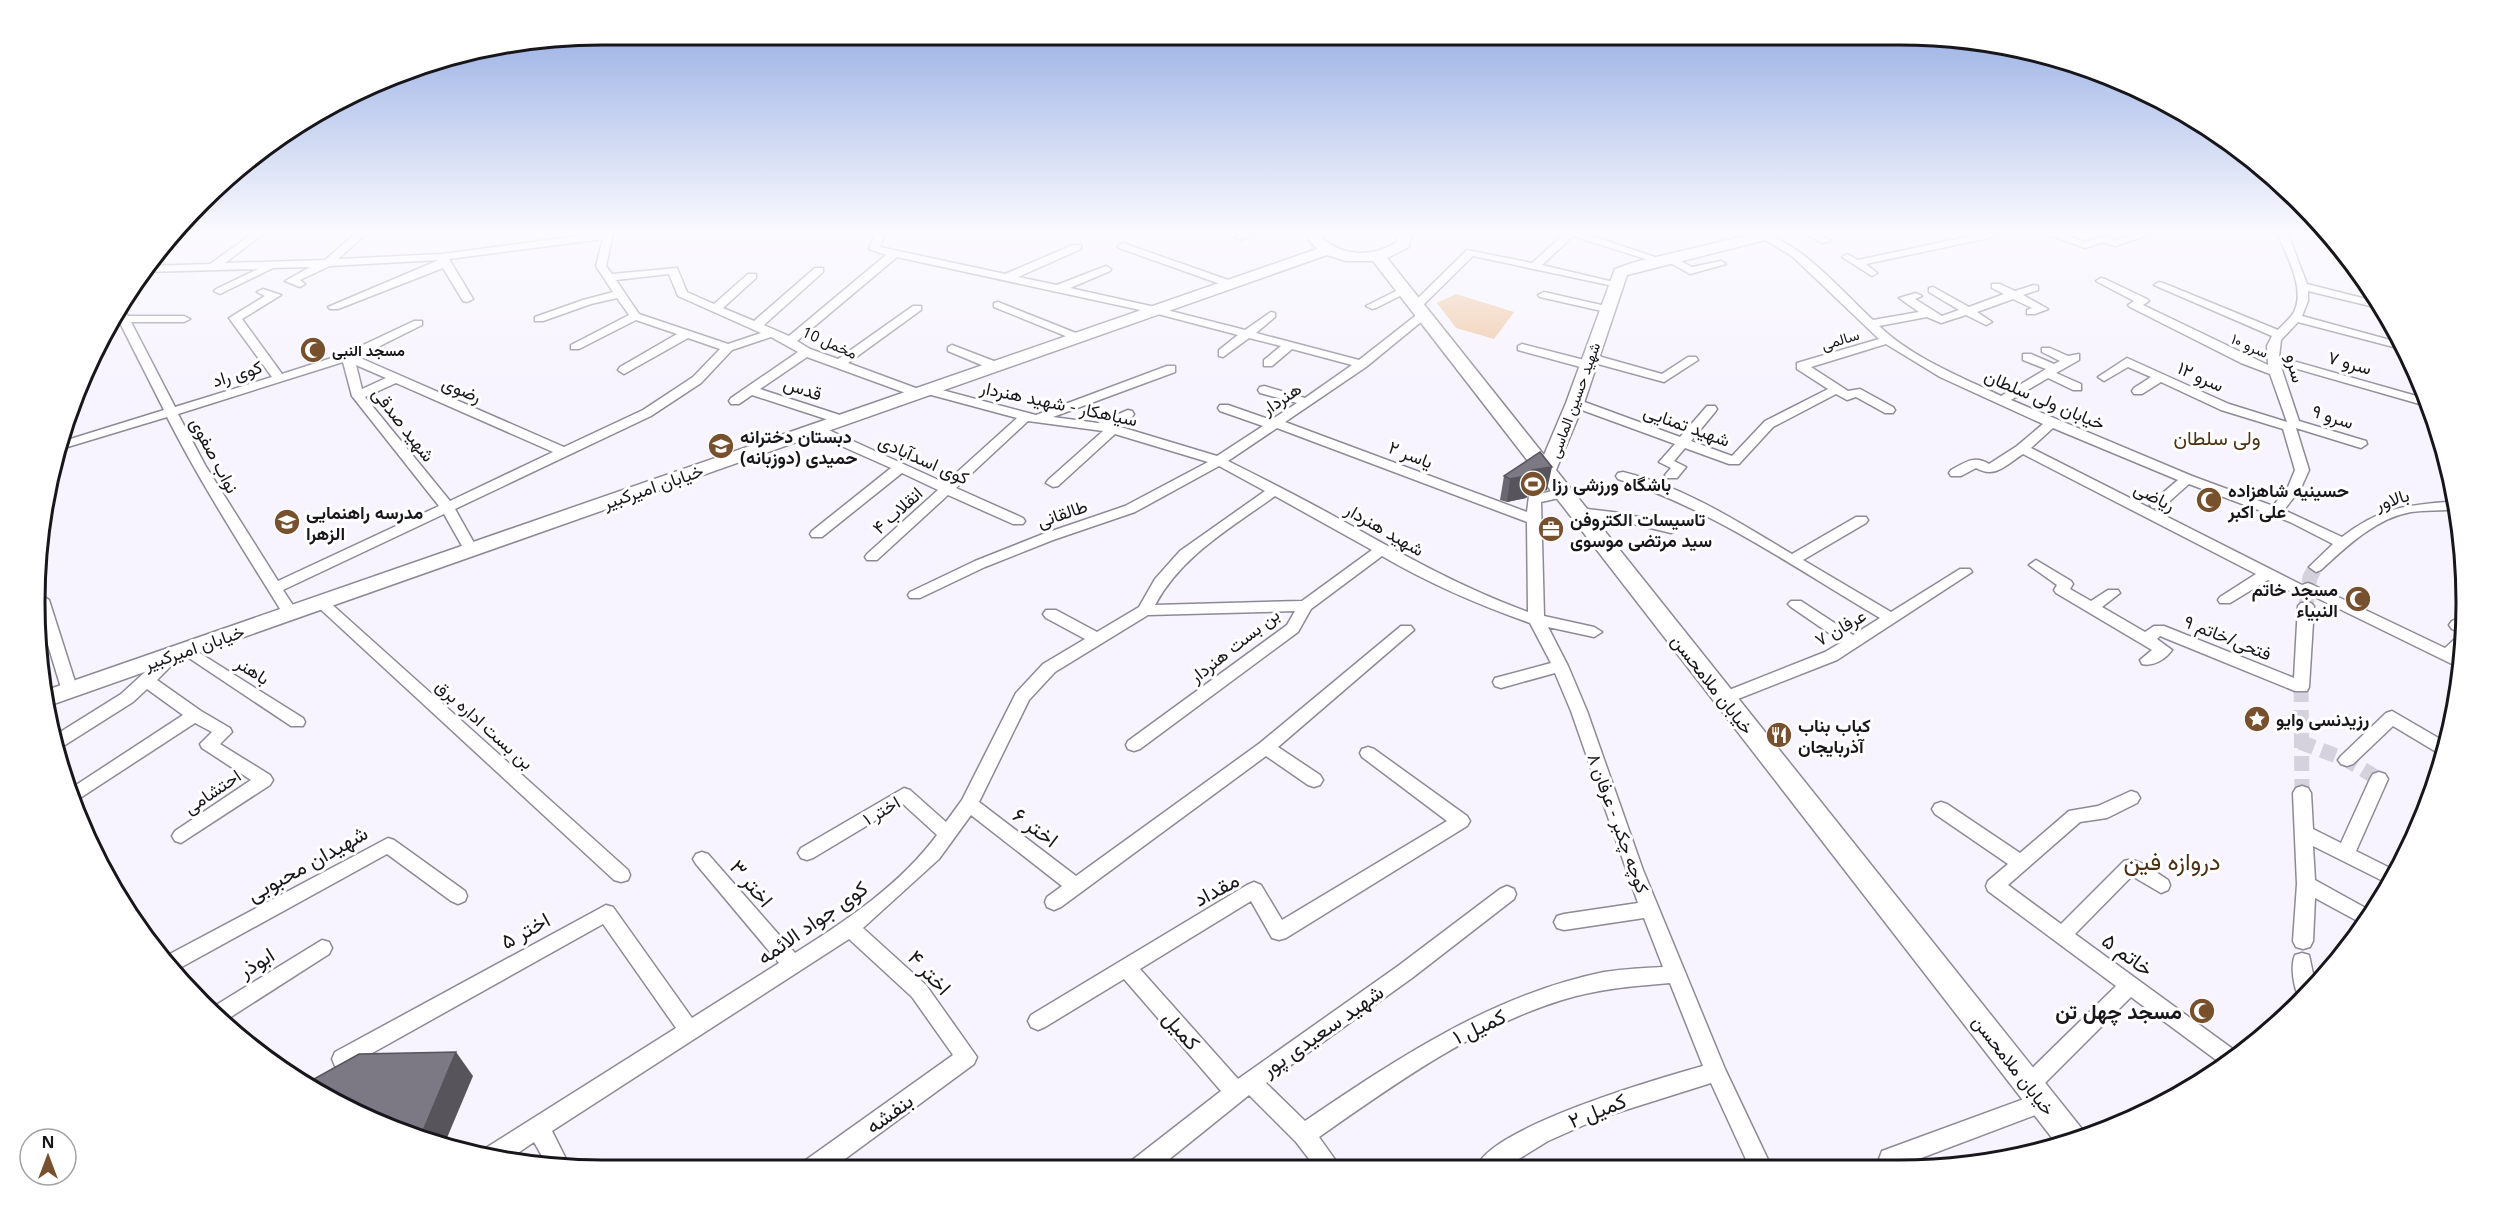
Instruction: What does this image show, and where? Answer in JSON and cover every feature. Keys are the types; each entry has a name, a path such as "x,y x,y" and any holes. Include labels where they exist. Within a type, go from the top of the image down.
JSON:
{"main road":[{"name":"خیابان امیرکبیر","path":"54,696 1212,290"},
{"name":"خیابان ملامحسن","path":"1403,290 2068,1133"},
{"name":"شهید حسین الماسی","path":"1546,472 1575,402 1612,290"}],"street":[{"path":"334,307 373,290"},
{"path":"462,290 467,299"},
{"path":"617,290 635,316 728,348"},
{"name":"مخمل 10","path":"681,290 682,294 790,341 806,352 922,392"},
{"path":"715,309 736,290"},
{"path":"756,326 796,290"},
{"path":"790,341 851,290"},
{"path":"1064,290 1155,310 1362,364"},
{"path":"1372,306 1414,304 1429,290"},
{"name":"خیابان ولی سلطان","path":"1834,290 1887,340 1944,374 2051,423 2187,479 2276,512 2343,543"},
{"path":"1933,290 1986,322"},
{"path":"2005,290 2042,309 2031,312"},
{"path":"1916,296 1905,298 1941,320 2028,290"},
{"name":"سرو ۱۰","path":"2120,290 2143,301 2134,305 2234,355 2276,372"},
{"path":"2172,290 2280,334"},
{"path":"2302,290 2302,303 2297,318 2392,344"},
{"path":"2319,290 2368,302"},
{"path":"219,319 235,318 275,295 263,292"},
{"path":"539,319 587,302 620,294"},
{"path":"1544,295 1606,309"},
{"name":"هنردار","path":"1219,461 1362,364 1414,304"},
{"path":"998,305 1077,338"},
{"path":"838,364 916,308"},
{"path":"1870,324 1929,313"},
{"path":"126,314 184,319"},
{"path":"1223,353 1271,315"},
{"path":"575,347 635,316"},
{"name":"نواب صفوی","path":"124,318 198,465 290,614"},
{"path":"235,318 280,379"},
{"name":"سرو","path":"2276,512 2299,479 2302,470 2276,372 2273,345 2280,334 2297,318"},
{"name":"کوی راد","path":"68,444 348,357 418,323"},
{"path":"274,589 647,413 697,380 728,348 772,333"},
{"path":"624,370 686,334"},
{"name":"سالمی","path":"1837,389 1801,366 1887,340"},
{"path":"1268,363 1290,345"},
{"path":"1522,348 1664,378 1692,360"},
{"path":"952,349 995,366"},
{"path":"2001,401 2072,359 2046,350"},
{"path":"735,401 806,352"},
{"name":"رضوی","path":"348,357 564,452"},
{"name":"شهید صدقی","path":"348,357 358,396 447,506 471,550"},
{"path":"2027,357 2077,387"},
{"name":"سرو ۷","path":"2274,358 2418,399"},
{"name":"سرو ۱۲","path":"2104,377 2127,362 2225,407 2291,425"},
{"path":"1031,418 1171,369"},
{"path":"2138,391 2160,377"},
{"path":"358,396 394,379"},
{"path":"1837,389 1847,396 1856,392 1889,410"},
{"name":"شهید تمنایی","path":"1575,402 1734,461 1769,424 1837,389"},
{"name":"قدس","path":"752,390 842,420"},
{"path":"1263,390 1307,402"},
{"name":"سیاهکار - شهید هنردار","path":"922,392 1031,418 1113,429 1219,461"},
{"name":"یاسر ۲","path":"1224,408 1275,424 1533,519"},
{"path":"1672,475 1679,467 1666,462 1711,409"},
{"path":"1098,428 1128,414"},
{"name":"انقلاب ۴","path":"872,557 947,489 1031,418"},
{"path":"1956,473 1976,462 1989,470 2022,448 2051,423"},
{"name":"سرو ۹","path":"2291,425 2361,444"},
{"name":"کوی اسدآبادی","path":"815,429 1018,521"},
{"path":"1053,483 1113,429"},
{"name":"ریاضی","path":"2022,448 2307,596 2453,659"},
{"name":"شهید هنردار","path":"1219,461 1381,550 1478,599 1536,620 1594,632"},
{"name":"طالقانی","path":"915,595 980,564 1130,509 1219,461"},
{"path":"817,534 900,468"},
{"path":"1623,476 1684,498 1892,619"},
{"path":"2157,505 2187,479"},
{"path":"1275,490 1185,554 1160,582 1145,610 1305,606"},
{"name":"کوچه چکبر - عرفان ۸","path":"1563,493 1534,499 1536,620 1560,666 1634,870 1716,1072 1757,1160"},
{"name":"بالاور","path":"2316,567 2343,543 2377,521 2398,512 2447,507"},
{"path":"1578,512 1621,517 1671,529"},
{"path":"1793,560 1861,520"},
{"name":"بن بست هنردار","path":"1134,745 1293,627 1305,606 1381,550"},
{"path":"2036,565 2066,585 2061,590 2145,639"},
{"name":"عرفان ۷","path":"1725,698 1806,667 1854,643 1965,572"},
{"path":"2225,600 2267,574"},
{"path":"2090,608 2113,593"},
{"name":"فتحی/خاتم ۹","path":"2148,660 2164,650 2145,639 2158,630 2301,687 2307,596"},
{"name":"بن بست اداره برق","path":"322,603 621,874"},
{"path":"1796,604 1854,643"},
{"path":"45,610 70,691"},
{"name":"کوی جواد الائمه","path":"503,1151 849,928 904,882 933,855 969,804 1023,697 1034,682 1049,668 1145,610"},
{"path":"1051,614 1098,639"},
{"path":"1054,902 1266,747 1406,630"},
{"path":"62,739 127,698 181,652"},
{"name":"باهنر","path":"181,652 297,722"},
{"path":"1501,682 1560,666"},
{"name":"احتشامی","path":"146,680 195,715 224,732 207,744 264,780 181,836"},
{"path":"78,792 195,715"},
{"path":"2348,760 2392,717 2437,745"},
{"path":"1266,747 1314,780"},
{"name":"مقداد","path":"1038,1021 1254,890 1278,932 1461,821 1368,753"},
{"path":"2346,853 2379,779"},
{"path":"2302,793 2306,885 2303,941"},
{"name":"اختر ۱","path":"807,853 904,795 948,834"},
{"path":"1941,809 2020,863 2074,816 2101,813 2131,798"},
{"name":"اختر ۶","path":"969,804 1075,886"},
{"path":"2304,833 2385,873"},
{"name":"شهیدان محبوبی","path":"175,961 388,845 458,896"},
{"name":"اختر ۳","path":"702,858 792,964"},
{"name":"خاتم ۵","path":"2020,863 1995,886 2225,1054"},
{"path":"2062,935 2130,866 2161,885"},
{"path":"2306,885 2360,914"},
{"name":"شهید سعیدی پور","path":"1150,1160 1243,1086 1405,972 1507,894"},
{"path":"1564,922 1651,909"},
{"name":"اختر ۵","path":"342,1059 606,913 690,1031"},
{"name":"اختر ۴","path":"849,928 919,991 967,1057"},
{"name":"ابوذر","path":"223,1011 322,948"},
{"path":"2302,961 2305,984"},
{"name":"کمیل","path":"1127,968 1243,1086 1304,1135 1324,1160"},
{"name":"کمیل ۱","path":"1304,1135 1433,1049 1524,1004 1605,981 1677,974"},
{"path":"1890,1159 2036,1093 2130,986"},
{"name":"بنفشه","path":"825,1160 967,1057"},
{"name":"کمیل ۲","path":"1499,1160 1542,1133 1596,1108 1716,1072"},
{"path":"539,1129 555,1158"}],"shaded area":[{"path":"1456,294 1514,312 1494,339 1456,328 1437,303"}],"building":[{"path":"1540,452 1552,467 1532,470 1530,475 1510,479 1504,476"},
{"path":"456,1052 423,1130 356,1103 314,1079 359,1054"}],"tunnel":[{"path":"2306,606 2310,577 2316,567"},
{"path":"2301,687 2302,743"},
{"path":"2302,743 2347,760 2379,779"},
{"path":"2302,743 2302,793"}],"place":[{"name":"مسجد النبی","path":"313,350"},
{"name":"دبستان دخترانه حمیدی (دوزبانه)","path":"721,446"},
{"name":"باشگاه ورزشی رزا","path":"1533,484"},
{"name":"حسینیه شاهزاده علی اکبر","path":"2209,500"},
{"name":"مدرسه راهنمایی الزهرا","path":"287,522"},
{"name":"تاسیسات الکتروفن سید مرتضی موسوی","path":"1551,529"},
{"name":"مسجد خاتم النبیاء","path":"2358,599"},
{"name":"رزیدنسی وایو","path":"2257,719"},
{"name":"کباب بناب آذربایجان","path":"1779,735"},
{"name":"مسجد چهل تن","path":"2202,1011"}],"district":[{"name":"ولی سلطان","path":"2217,437"},
{"name":"دروازه فین","path":"2172,860"}]}
